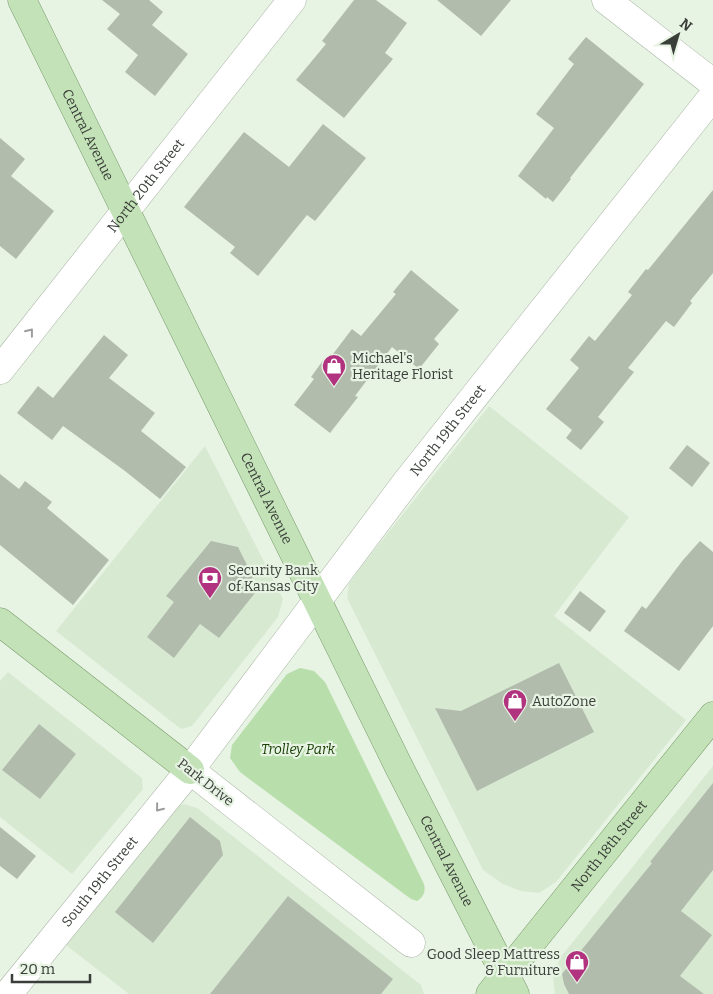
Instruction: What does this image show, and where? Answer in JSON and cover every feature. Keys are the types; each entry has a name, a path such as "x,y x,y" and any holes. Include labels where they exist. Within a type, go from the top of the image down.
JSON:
{"main road":[{"name":"Central Avenue","path":"22,0 317,600 503,988"},
{"name":"Park Drive","path":"0,622 190,770"},
{"name":"North 18th Street","path":"503,988 713,716"}],"street":[{"name":"North 20th Street","path":"0,370 292,0"},
{"path":"606,0 713,83"},
{"name":"North 19th Street","path":"190,770 408,480 713,96"},
{"name":"Park Drive","path":"190,770 411,943"},
{"name":"South 19th Street","path":"8,994 190,770"}],"shaded area":[{"path":"489,406 629,517 554,616 686,720 556,882 539,893 521,891 503,884 483,870 347,598 349,584 360,568"},
{"path":"205,446 283,599 278,617 192,726 181,729 56,631"},
{"path":"8,672 142,778 143,789 72,874 0,817 0,681"},
{"path":"713,766 713,994 555,994 553,977 560,958"},
{"path":"184,804 197,808 421,985 424,994 129,994 62,942 171,808"}],"green space":[{"name":"Trolley Park","path":"300,668 314,671 325,682 424,884 424,894 417,901 411,899 240,772 230,758 232,745 287,674"}],"building":[{"path":"102,0 149,0 163,12 152,25 188,54 155,96 125,72 138,55 107,29 120,14"},
{"path":"354,0 376,0 407,23 385,53 393,59 344,118 296,80 326,44 322,41"},
{"path":"437,0 511,0 481,36"},
{"path":"586,37 644,84 553,202 547,197 546,199 518,176 554,128 536,114 574,64 568,59"},
{"path":"323,124 366,158 315,221 307,215 258,276 230,253 235,247 184,207 244,132 289,167"},
{"path":"0,138 25,159 11,176 54,211 16,259 0,246"},
{"path":"713,190 713,273 690,301 692,303 674,327 666,321 628,368 634,372 598,417 604,422 581,450 566,438 572,430 546,409 579,368 570,360 589,336 595,341 632,295 628,292"},
{"path":"411,270 459,310 434,339 439,344 419,369 392,347 355,396 358,397 330,433 294,405 314,379 311,377 324,359 327,362 352,329 361,336 396,294 393,292"},
{"path":"104,335 128,355 109,378 155,413 141,431 186,467 160,499 63,426 52,440 17,413 38,386 53,398"},
{"path":"687,445 710,463 692,487 669,468"},
{"path":"0,474 19,489 25,481 52,502 47,508 109,560 73,605 0,545"},
{"name":"Security Bank of Kansas City","path":"211,541 238,547 253,577 246,586 255,593 219,638 200,624 174,658 147,637 174,602 166,596"},
{"path":"700,541 713,552 713,626 679,671 624,631 642,606 646,609"},
{"path":"580,591 606,611 590,632 564,613"},
{"name":"AutoZone","path":"559,663 594,732 477,791 435,708 461,711"},
{"path":"39,724 76,754 40,799 2,770"},
{"path":"713,783 713,870 681,911 712,935 680,976 704,994 569,994 562,974 652,863 650,862"},
{"path":"190,817 220,841 223,855 153,943 115,912"},
{"path":"0,827 36,856 17,879 0,866"},
{"path":"288,896 393,979 381,994 210,994"}],"place":[{"name":"Michael's Heritage Florist","path":"334,387"},
{"name":"Security Bank of Kansas City","path":"210,599"},
{"name":"AutoZone","path":"515,722"},
{"name":"Good Sleep Mattress & Furniture","path":"577,983"}]}
